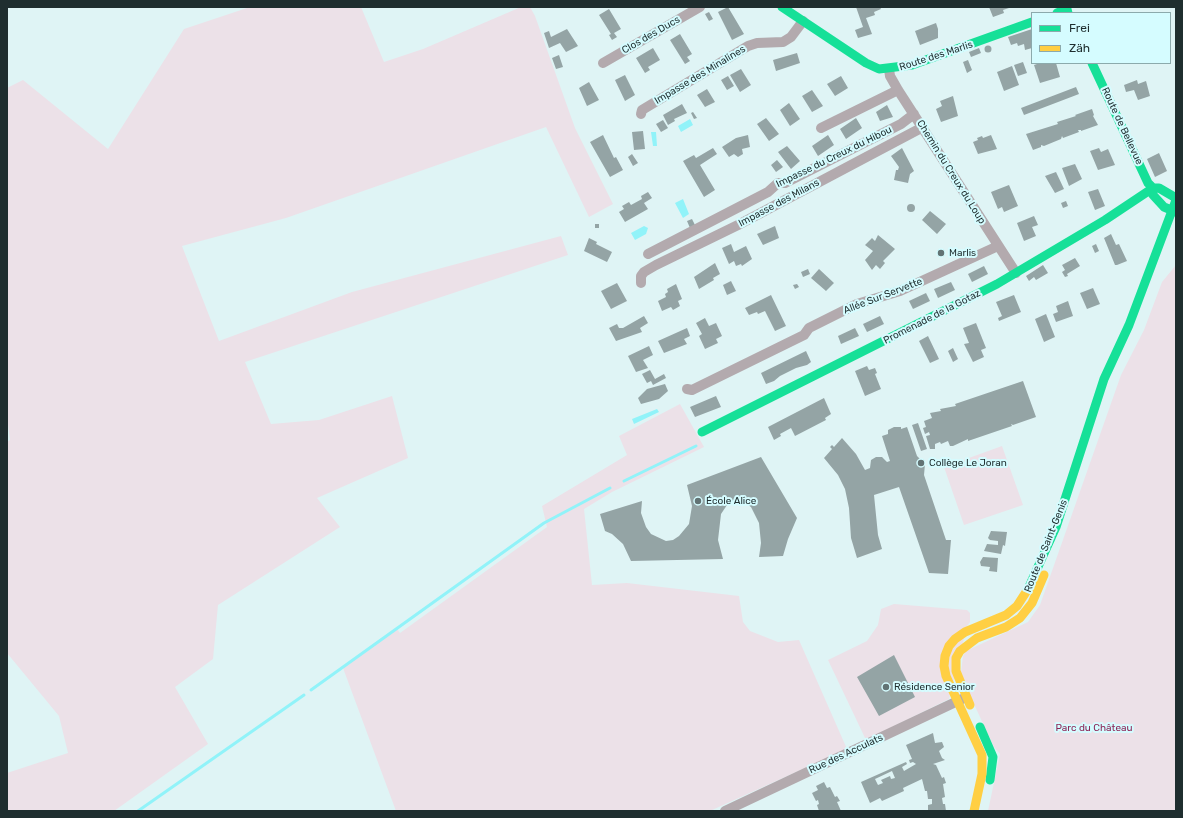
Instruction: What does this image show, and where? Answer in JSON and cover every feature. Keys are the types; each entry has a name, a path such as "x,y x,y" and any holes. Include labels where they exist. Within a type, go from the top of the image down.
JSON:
{"main road":[{"name":"Route des Marlis","path":"782,7 866,63 879,69 901,68 939,56 1031,22"},
{"name":"Route de Bellevue","path":"1092,64 1148,183 1153,188 1153,194 1164,207 1173,211"},
{"path":"1153,188 1159,188 1176,199"},
{"name":"Promenade de la Gotaz","path":"702,432 1016,273 1105,220 1153,188"},
{"name":"Route de Saint-Genis","path":"983,811 993,757 991,749 976,718 946,676 944,666 945,656 949,646 955,639 965,632 1012,612 1026,594 1056,527 1087,427 1104,380 1129,325 1173,211 1176,199"},
{"name":"Route de Saint-Genis","path":"974,811 982,774 982,755 962,699 956,671 956,658 960,651 971,641 1011,625 1020,618 1037,595 1113,378 1138,324 1176,221"}],"street":[{"name":"Clos des Ducs","path":"603,63 700,7"},
{"name":"Impasse des Minalines","path":"641,114 642,110 748,46 757,43 783,42 791,37 803,21"},
{"name":"Chemin du Creux du Loup","path":"889,69 890,76 898,90 1016,273"},
{"path":"821,128 898,90"},
{"name":"Impasse du Creux du Hibou","path":"648,254 768,192 778,183 785,184 901,124 914,114"},
{"name":"Impasse des Milans","path":"641,283 641,276 644,272 656,265 738,225 922,127"},
{"name":"Allée Sur Servette","path":"687,389 692,390 804,335 809,328 857,304 900,291 998,246"},
{"name":"Rue des Acculats","path":"725,811 962,699"}],"green space":[{"path":"250,7 361,7 384,62 423,49 521,7 530,7 535,16 575,128 613,204 589,217 546,127 286,218 182,246 219,341 352,292 561,236 568,255 245,362 271,424 319,420 392,396 408,458 317,498 340,527 218,605 213,659 175,687 208,744 114,811 7,811 7,773 68,753 59,716 7,653 7,442 10,440 7,416 7,88 23,80 108,149 184,29"},
{"name":"Parc du Château","path":"1176,265 1176,811 988,811 1000,754 994,747 966,687 961,672 963,656 966,651 1028,622 1040,605 1121,375 1144,330 1162,282"},
{"path":"680,404 704,447 612,492 584,509 592,585 627,583 739,596 743,622 750,631 778,642 799,640 847,749 710,811 396,811 343,668 397,629 400,633 547,527 542,506 627,455 619,436"},
{"path":"1002,446 1023,505 964,525 944,467"},
{"path":"894,604 967,610 970,613 970,622 967,626 949,699 866,740 828,660 867,641 878,625 881,609"}],"water":[{"path":"690,119 693,125 681,132 678,126"},
{"path":"651,132 656,132 657,146 653,146"},
{"path":"683,199 689,214 683,218 675,203"},
{"path":"644,226 648,228 646,234 635,240 631,233"},
{"path":"657,409 659,412 634,424 632,419"}],"building":[{"path":"728,7 744,34 732,40 718,12"},
{"path":"856,7 880,7 881,9 874,12 875,15 866,18 872,34 858,38 855,30 863,27"},
{"path":"989,7 1012,7 1003,10 1004,13 993,17"},
{"path":"609,9 621,29 614,33 617,37 612,40 609,35 611,34 599,15"},
{"path":"709,12 713,19 709,21 705,14"},
{"path":"936,23 938,38 920,45 915,31"},
{"path":"567,29 578,46 566,52 560,43 549,48 544,33 549,31 551,37"},
{"path":"1031,29 1031,48 1025,50 1024,44 1018,46 1017,43 1011,45 1008,37"},
{"path":"680,34 692,54 687,57 690,61 685,64 670,40"},
{"path":"988,46 991,49 988,52 985,49"},
{"path":"653,48 660,60 648,67 650,70 645,73 636,58"},
{"path":"979,48 981,53 971,57 969,52"},
{"path":"797,53 800,63 776,71 773,60"},
{"path":"559,55 563,67 556,69 552,58"},
{"path":"968,60 972,70 967,73 963,62"},
{"path":"1023,62 1027,73 1018,76 1014,65"},
{"path":"1056,64 1060,77 1040,83 1034,65"},
{"path":"1012,66 1019,85 1004,91 997,72"},
{"path":"741,69 751,85 740,92 730,75"},
{"path":"625,75 635,95 625,101 615,80"},
{"path":"728,76 734,86 727,90 721,80"},
{"path":"841,76 848,88 835,96 827,84"},
{"path":"1137,80 1138,84 1146,81 1150,96 1138,100 1134,90 1126,92 1124,85"},
{"path":"589,82 599,100 587,106 579,88"},
{"path":"1076,87 1079,94 1024,115 1021,108"},
{"path":"707,89 715,102 705,107 697,95"},
{"path":"812,90 823,106 812,112 802,96"},
{"path":"953,96 958,116 941,122 936,109 942,106 940,101"},
{"path":"789,103 800,119 790,126 780,110"},
{"path":"682,104 687,113 674,119 675,121 668,125 663,115"},
{"path":"887,105 893,117 880,121 876,112"},
{"path":"1092,109 1093,116 1098,125 1081,131 1078,130 1079,132 1063,138 1062,136 1061,139 1044,146 1041,145 1041,147 1033,150 1026,134 1058,124 1057,122"},
{"path":"693,112 697,118 694,119 691,113"},
{"path":"766,118 779,134 769,141 757,124"},
{"path":"856,118 862,128 846,139 840,129"},
{"path":"663,120 668,128 661,132 656,124"},
{"path":"643,131 645,149 634,150 632,132"},
{"path":"603,135 614,158 616,157 623,170 610,177 590,142"},
{"path":"748,135 750,147 742,149 743,154 738,157 734,154 729,157 722,147 736,138"},
{"path":"828,135 834,145 818,156 812,146"},
{"path":"991,135 997,149 978,154 973,142 982,136 983,138"},
{"path":"787,146 800,161 791,169 778,152"},
{"path":"713,148 717,154 700,165 715,190 704,197 683,161 694,155 696,158"},
{"path":"902,148 914,171 910,174 908,183 894,180 896,170 898,170 899,167 891,156"},
{"path":"1099,148 1101,152 1108,149 1115,165 1098,170 1090,151"},
{"path":"1159,153 1167,171 1155,177 1147,159"},
{"path":"632,154 638,163 633,166 628,157"},
{"path":"777,160 783,167 776,172 771,165"},
{"path":"1075,164 1082,179 1069,186 1062,168"},
{"path":"1056,172 1064,189 1055,193 1045,176"},
{"path":"1009,185 1018,206 1004,212 1002,207 998,209 991,192"},
{"path":"1098,189 1105,206 1095,210 1088,192"},
{"path":"648,192 652,198 644,203 648,209 625,222 619,212 624,209 622,206 629,202 631,205 642,199 641,196"},
{"path":"1066,201 1068,206 1063,208 1061,203"},
{"path":"911,204 914,205 914,211 911,212 908,211 907,208 908,205"},
{"path":"930,211 946,224 937,234 922,220"},
{"path":"1034,216 1038,225 1032,227 1036,236 1024,241 1017,223"},
{"path":"692,219 695,225 690,228 687,221"},
{"path":"595,224 599,224 599,228 595,228"},
{"path":"775,226 779,238 763,245 757,234"},
{"path":"1111,234 1116,245 1119,244 1127,261 1117,265 1115,265 1104,238"},
{"path":"878,235 895,249 883,261 885,263 880,269 876,265 872,270 865,260 873,251 865,245 872,238 875,241"},
{"path":"589,238 597,242 596,244 612,252 607,262 584,251"},
{"path":"731,244 734,252 746,246 752,259 742,266 741,264 736,266 734,261 729,264 722,248"},
{"path":"1096,244 1099,251 1095,253 1092,246"},
{"path":"1075,258 1080,266 1067,274 1068,276 1065,277 1062,272 1065,270 1062,265"},
{"path":"715,263 720,274 713,278 714,280 699,289 694,277"},
{"path":"1043,265 1048,273 1036,280 1034,277 1029,281 1026,276"},
{"path":"984,266 988,274 972,282 968,274"},
{"path":"808,269 810,274 803,277 801,272"},
{"path":"819,269 834,283 826,291 811,278"},
{"path":"731,281 736,291 727,295 723,285"},
{"path":"951,282 955,290 938,298 934,289"},
{"path":"617,283 627,301 611,309 601,291"},
{"path":"676,284 682,299 678,301 680,306 673,310 671,307 662,311 658,301 666,297 665,294 668,292 667,289"},
{"path":"797,284 799,287 795,289 793,285"},
{"path":"1093,288 1100,304 1087,309 1080,293"},
{"path":"926,293 930,301 913,309 909,301"},
{"path":"771,295 786,326 775,331 765,311 758,314 757,312 749,315 745,308"},
{"path":"1014,295 1021,312 999,321 998,318 1002,316 996,302"},
{"path":"1068,301 1073,316 1056,322 1053,314 1058,312 1056,306"},
{"path":"1046,314 1055,337 1044,342 1035,319"},
{"path":"644,316 648,323 640,328 642,332 616,341 609,328 617,324 619,328 623,328"},
{"path":"880,316 884,324 867,332 863,324"},
{"path":"705,318 709,326 716,323 722,336 716,339 718,343 705,349 699,336 702,334 696,323"},
{"path":"976,323 986,348 981,350 984,357 973,362 964,344 969,343 963,328"},
{"path":"687,328 690,336 684,339 687,344 664,353 658,341"},
{"path":"855,328 859,336 841,344 838,336"},
{"path":"928,336 939,359 930,363 919,341"},
{"path":"649,346 653,355 643,360 648,368 636,372 628,356"},
{"path":"953,348 958,359 953,362 948,351"},
{"path":"806,351 811,362 766,384 761,373"},
{"path":"867,366 869,370 875,368 877,373 875,374 881,389 865,396 855,371"},
{"path":"650,370 655,379 664,374 666,378 653,385 651,381 647,383 642,374"},
{"path":"1023,381 1036,417 1013,425 1011,424 1012,426 968,441 968,439 953,446 950,446 948,441 941,444 940,442 935,444 935,449 930,449 926,436 930,435 929,432 925,434 923,428 926,427 924,421 932,418 930,413 941,411 940,409 956,406 955,404"},
{"path":"665,384 668,391 659,399 641,404 638,398 647,389"},
{"path":"716,396 721,407 695,417 690,407"},
{"path":"824,398 831,414 825,418 826,420 795,436 791,428 780,434 781,436 774,440 768,427"},
{"path":"918,423 927,449 921,451 912,425"},
{"path":"894,427 901,427 901,429 907,427 917,456 925,464 924,475 946,540 951,540 948,574 929,573 899,487 874,495 878,535 882,549 857,558 851,538 849,508 845,489 838,475 824,458 832,449 830,447 832,445 834,447 842,438 856,454 865,470 870,468 871,460 876,457 882,457 887,462 890,461 882,436 888,434 888,430"},
{"path":"761,457 797,518 783,556 759,557 761,543 759,523 751,507 741,500 735,500 727,505 721,514 718,540 723,559 631,561 623,544 612,534 605,531 600,514 642,501 641,513 646,527 651,534 666,541 673,540 679,536 689,524 692,506 687,485"},
{"path":"991,531 1007,532 1005,546 1003,545 1001,554 984,551 987,544 998,545 998,541 990,540 988,538"},
{"path":"983,557 998,558 997,572 989,571 990,567 981,566 980,562"},
{"name":"Résidence Senior","path":"894,655 915,697 879,716 857,677"},
{"path":"933,733 935,743 942,742 944,747 939,751 942,758 945,760 933,764 936,765 946,783 943,784 945,797 942,798 946,811 928,811 928,805 932,804 932,799 928,799 927,791 925,791 922,779 903,788 904,791 882,801 880,798 870,803 861,782 906,762 907,764 902,767 904,771 916,764 913,762 910,763 909,760 912,759 906,745","holes":["892,771 895,778 891,779 890,776 881,780 883,783 878,785 875,779"]},
{"path":"824,782 827,788 830,787 835,797 837,796 840,801 837,802 841,811 819,811 817,805 819,804 818,800 816,801 812,793 818,790 816,786"}],"waterway":[{"path":"624,481 696,446"},
{"path":"311,690 544,523 610,488"},
{"path":"138,811 304,695"}],"traffic: fast":[{"path":"782,7 866,63 879,69 912,65 1031,22"},
{"path":"1060,12 1067,9 1068,12"},
{"path":"1092,64 1148,183 1153,188 1153,195 1164,207 1176,212"},
{"path":"1153,188 1159,188 1176,198"},
{"path":"702,432 997,284 1105,220 1153,188"},
{"path":"1028,589 1056,527 1104,379 1129,325 1176,200"},
{"path":"980,727 993,757 990,780"}],"traffic: slow":[{"path":"970,705 956,671 956,658 960,651 977,638 1006,627 1020,618 1032,603 1044,575"},
{"path":"974,811 982,774 982,755 946,676 944,666 945,656 949,646 955,639 965,632 1006,615 1017,606 1028,589"}],"place":[{"name":"Marlis","path":"941,253"},
{"name":"Collège Le Joran","path":"921,463"},
{"name":"École Alice","path":"698,501"},
{"name":"Résidence Senior","path":"886,687"}]}
